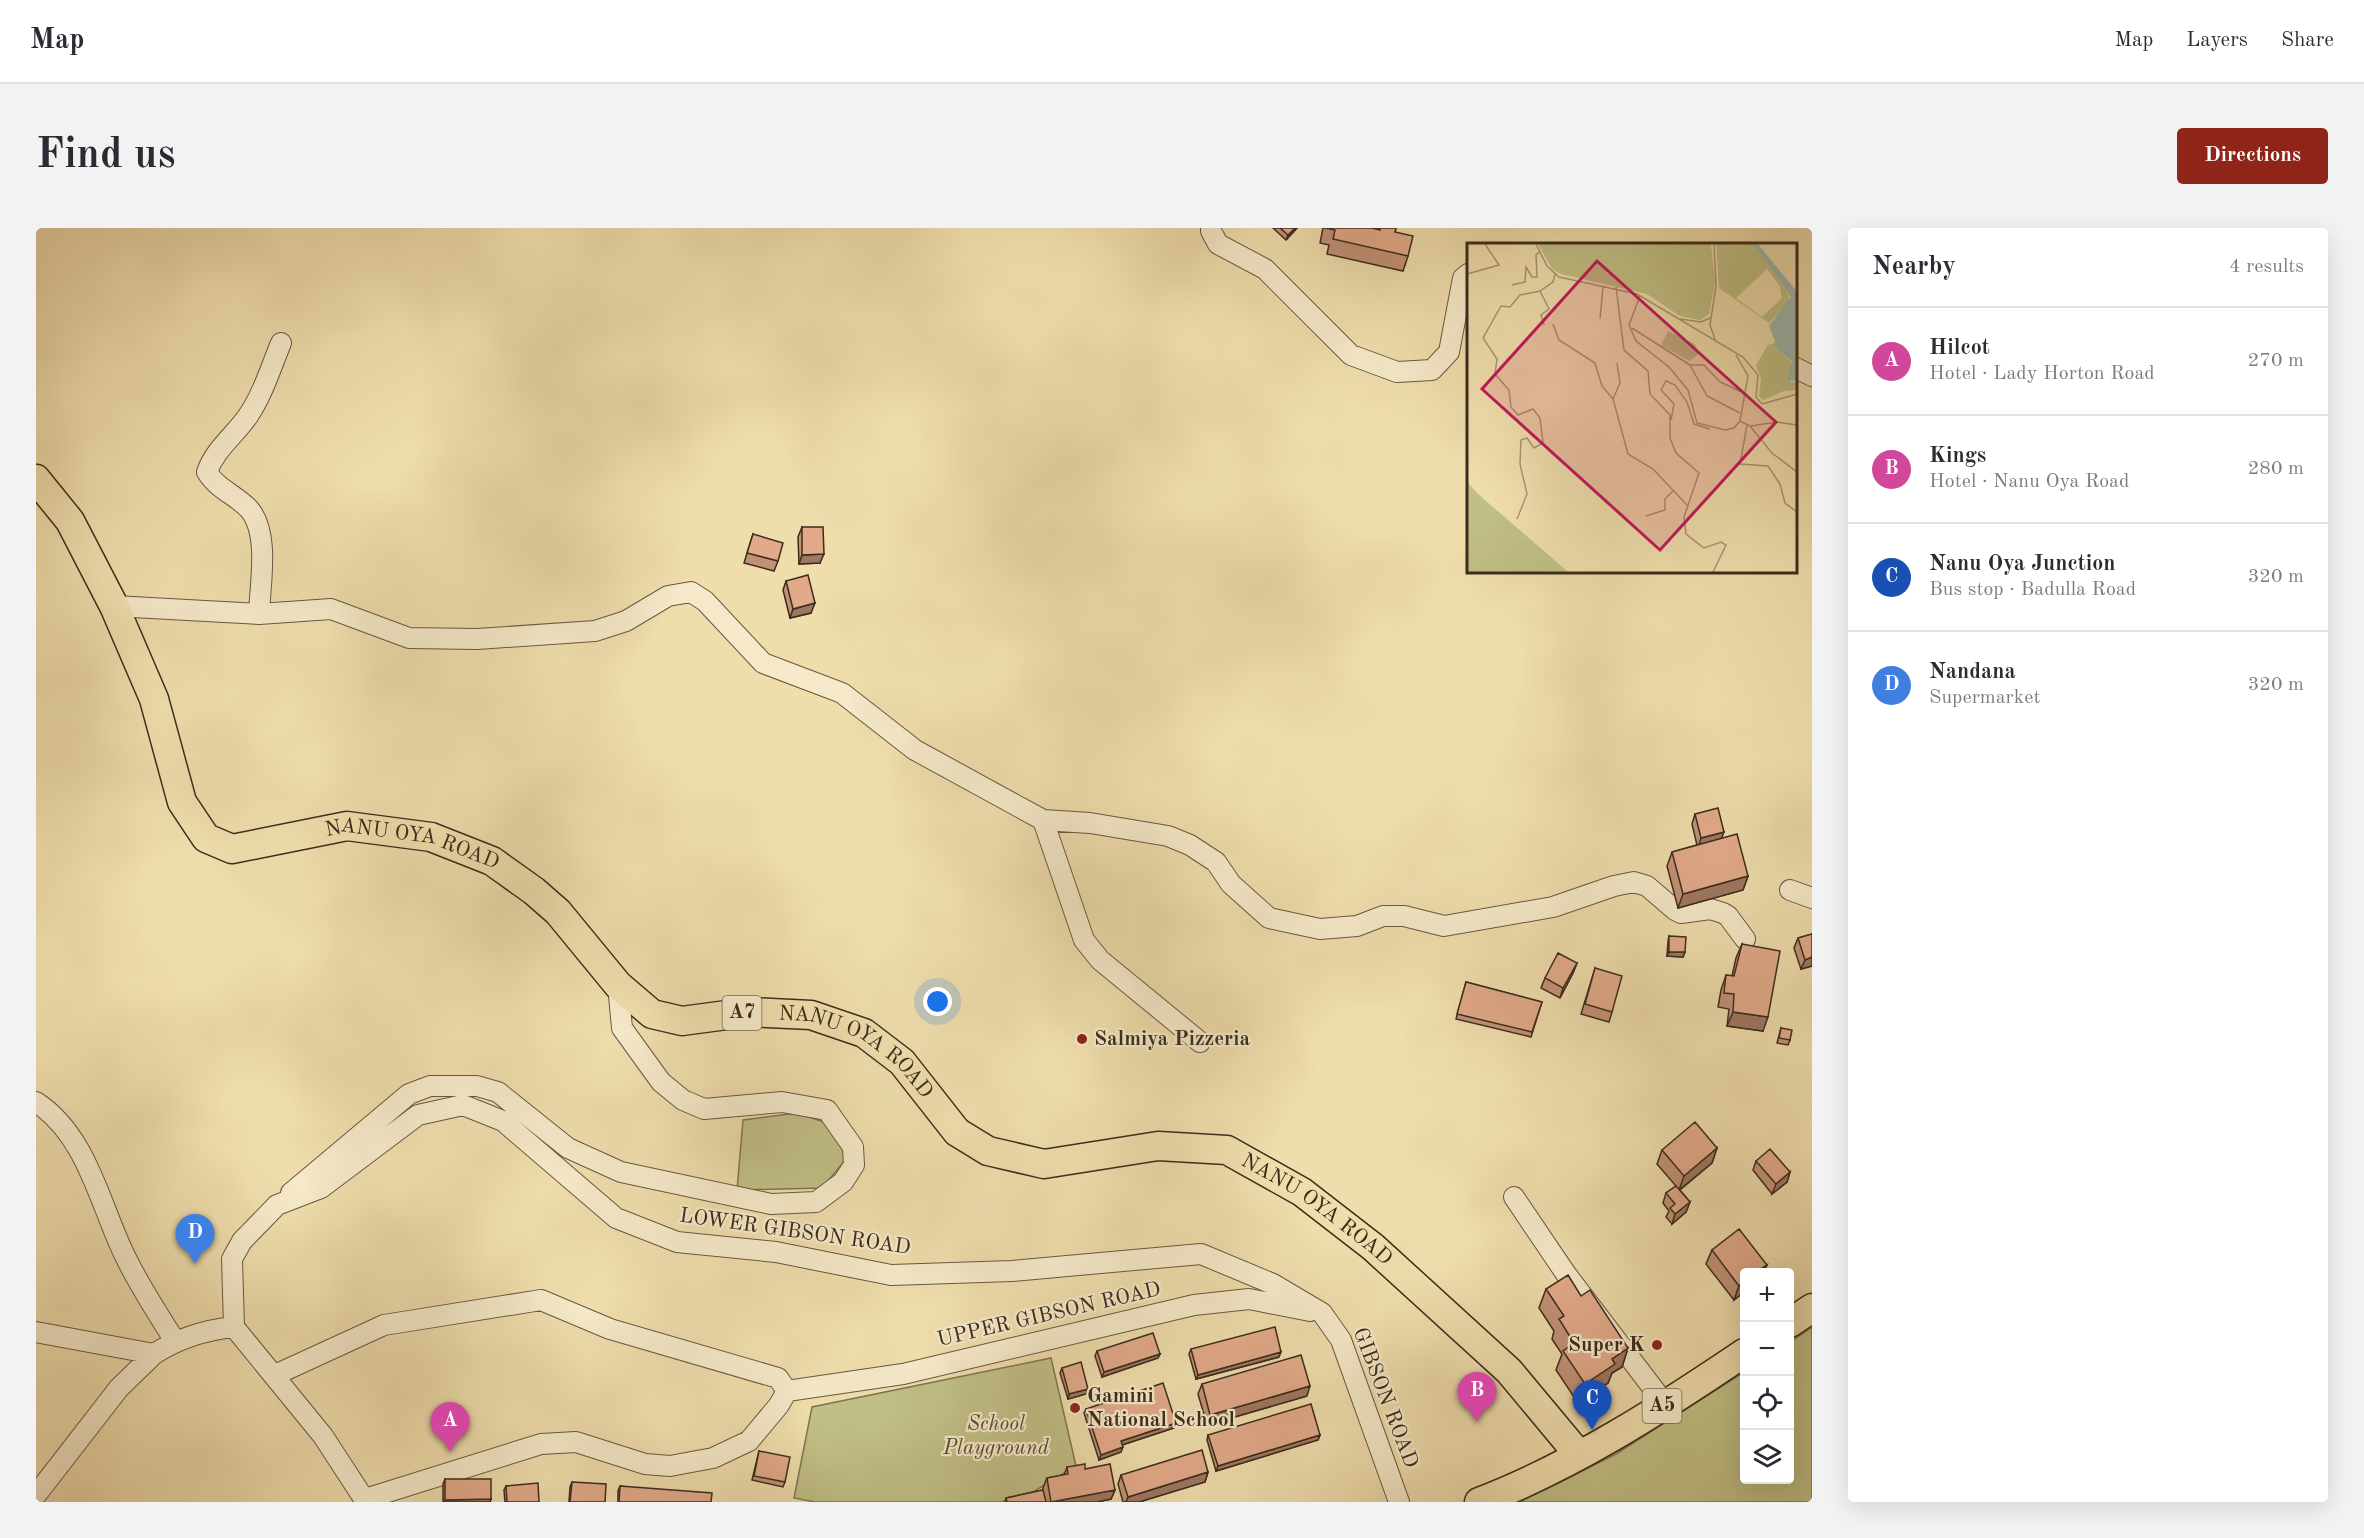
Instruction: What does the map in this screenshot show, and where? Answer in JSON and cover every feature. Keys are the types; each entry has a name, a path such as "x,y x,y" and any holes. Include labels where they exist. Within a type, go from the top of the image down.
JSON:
{"highway":[{"name":"NANU OYA ROAD","path":"36,479 70,521 114,606 154,699 182,802 206,838 232,849 347,826 431,837 492,861 534,891 558,912 618,986 652,1014 682,1021 749,1012 811,1015 864,1034 902,1062 957,1132 988,1151 1044,1164 1158,1146 1227,1150 1302,1192 1372,1247 1509,1371 1579,1455"},
{"path":"1791,1322 1812,1308"},
{"name":"A5","path":"1479,1502 1541,1475 1579,1455 1740,1356"}],"street":[{"path":"1211,228 1218,244 1264,269 1351,355 1397,372 1432,370 1449,352 1463,278 1467,275"},
{"path":"259,614 262,544 260,527 249,509 212,480 207,472 212,460 247,418 257,402 280,343"},
{"path":"1797,368 1812,376"},
{"path":"114,606 259,614 331,609 409,638 477,639 595,631 626,621 668,596 691,592 705,601 763,663 842,693 915,750 1043,820 1090,823 1168,836 1190,845 1216,862 1231,884 1269,918 1320,929 1356,926 1383,916 1404,916 1444,926 1553,907 1614,886 1634,882 1647,886 1681,913 1710,909 1728,916 1745,939"},
{"path":"1043,820 1084,940 1100,960 1200,1042"},
{"path":"1790,890 1812,898"},
{"path":"277,1205 410,1095 430,1086 477,1086 498,1092 568,1148 621,1172 771,1204 816,1202 843,1182 854,1165 853,1147 827,1110 782,1102 704,1109 683,1100 661,1082 622,1028 618,986"},
{"path":"36,1102 51,1112 80,1150 126,1258 175,1341"},
{"name":"LOWER GIBSON ROAD","path":"234,1328 232,1259 242,1241 277,1205 321,1188 418,1115 463,1105 503,1121 616,1218 677,1242 776,1251 891,1275 1012,1271 1201,1254 1274,1284 1322,1313"},
{"path":"1514,1197 1566,1274 1665,1404"},
{"name":"UPPER GIBSON ROAD","path":"788,1391 903,1374 1194,1305 1249,1299 1322,1313"},
{"path":"36,1495 118,1388 154,1354 175,1341 213,1329 234,1328 323,1436 366,1501 541,1444 576,1442 645,1464 670,1466 712,1458 750,1442 780,1405 788,1391 778,1378 610,1329 541,1300 384,1325 275,1375"},
{"name":"GIBSON ROAD","path":"1322,1313 1341,1340 1399,1502"},
{"path":"36,1332 154,1354"}],"green space":[{"path":"797,1113 830,1124 847,1158 822,1188 737,1190 743,1120"},
{"path":"1812,1327 1812,1502 1520,1502 1616,1454 1740,1375 1740,1484 1794,1484 1794,1339"},
{"name":"School Playground","path":"1051,1358 1076,1466 1033,1492 1001,1502 815,1502 794,1498 812,1407"}],"building":[{"path":"1280,228 1295,228 1288,235"},
{"path":"1325,228 1380,230 1380,228 1396,228 1395,232 1413,236 1408,256 1333,239 1335,230"},
{"path":"802,527 823,527 824,554 802,555"},
{"path":"753,534 783,543 778,561 747,553"},
{"path":"808,575 815,603 793,609 786,581"},
{"path":"1718,808 1724,832 1701,838 1695,814"},
{"path":"1737,834 1748,876 1683,894 1672,852"},
{"path":"1812,934 1812,957 1805,960 1798,938"},
{"path":"1669,936 1686,937 1685,952 1669,952"},
{"path":"1742,944 1780,951 1768,1017 1733,1012 1734,994 1724,993 1726,975 1734,976"},
{"path":"1558,953 1577,963 1563,988 1545,978"},
{"path":"1595,968 1622,976 1612,1012 1585,1004"},
{"path":"1466,982 1542,1002 1532,1032 1457,1014"},
{"path":"1781,1028 1792,1030 1790,1040 1779,1038"},
{"path":"1695,1122 1717,1148 1684,1176 1662,1150"},
{"path":"1770,1149 1790,1172 1776,1184 1756,1161"},
{"path":"1676,1186 1690,1202 1675,1214 1670,1208 1675,1204 1666,1193"},
{"path":"1739,1229 1767,1265 1762,1268 1740,1268 1739,1286 1712,1250"},
{"path":"1568,1275 1581,1296 1590,1290 1628,1348 1612,1359 1615,1364 1585,1384 1563,1351 1574,1343 1559,1319 1564,1316 1546,1289"},
{"path":"1275,1327 1281,1352 1198,1375 1191,1349"},
{"path":"1153,1333 1160,1354 1104,1372 1097,1351"},
{"path":"1301,1355 1310,1386 1210,1415 1202,1384"},
{"path":"1081,1362 1088,1389 1069,1394 1062,1368"},
{"path":"1163,1383 1176,1423 1121,1441 1123,1447 1101,1455 1086,1409"},
{"path":"1311,1404 1320,1435 1218,1466 1208,1435"},
{"path":"1202,1450 1208,1472 1128,1497 1121,1475"},
{"path":"759,1451 790,1457 785,1482 754,1476"},
{"path":"1085,1464 1085,1469 1110,1464 1115,1490 1051,1502 1047,1478 1068,1474 1067,1467"},
{"path":"445,1479 491,1479 491,1499 445,1500"},
{"path":"572,1482 606,1484 605,1502 570,1502"},
{"path":"538,1483 539,1502 507,1502 506,1486"},
{"path":"620,1486 712,1493 711,1502 619,1502"},
{"path":"1043,1490 1046,1502 1007,1502 1006,1498"}],"place":[{"name":"Salmiya Pizzeria","path":"1082,1039"},
{"name":"Nandana","path":"195,1264"},
{"name":"Super K","path":"1657,1345"},
{"name":"Gamini National School","path":"1075,1408"},
{"name":"Kings","path":"1477,1422"},
{"name":"Nanu Oya Junction","path":"1592,1430"},
{"name":"Hilcot","path":"450,1452"}]}
